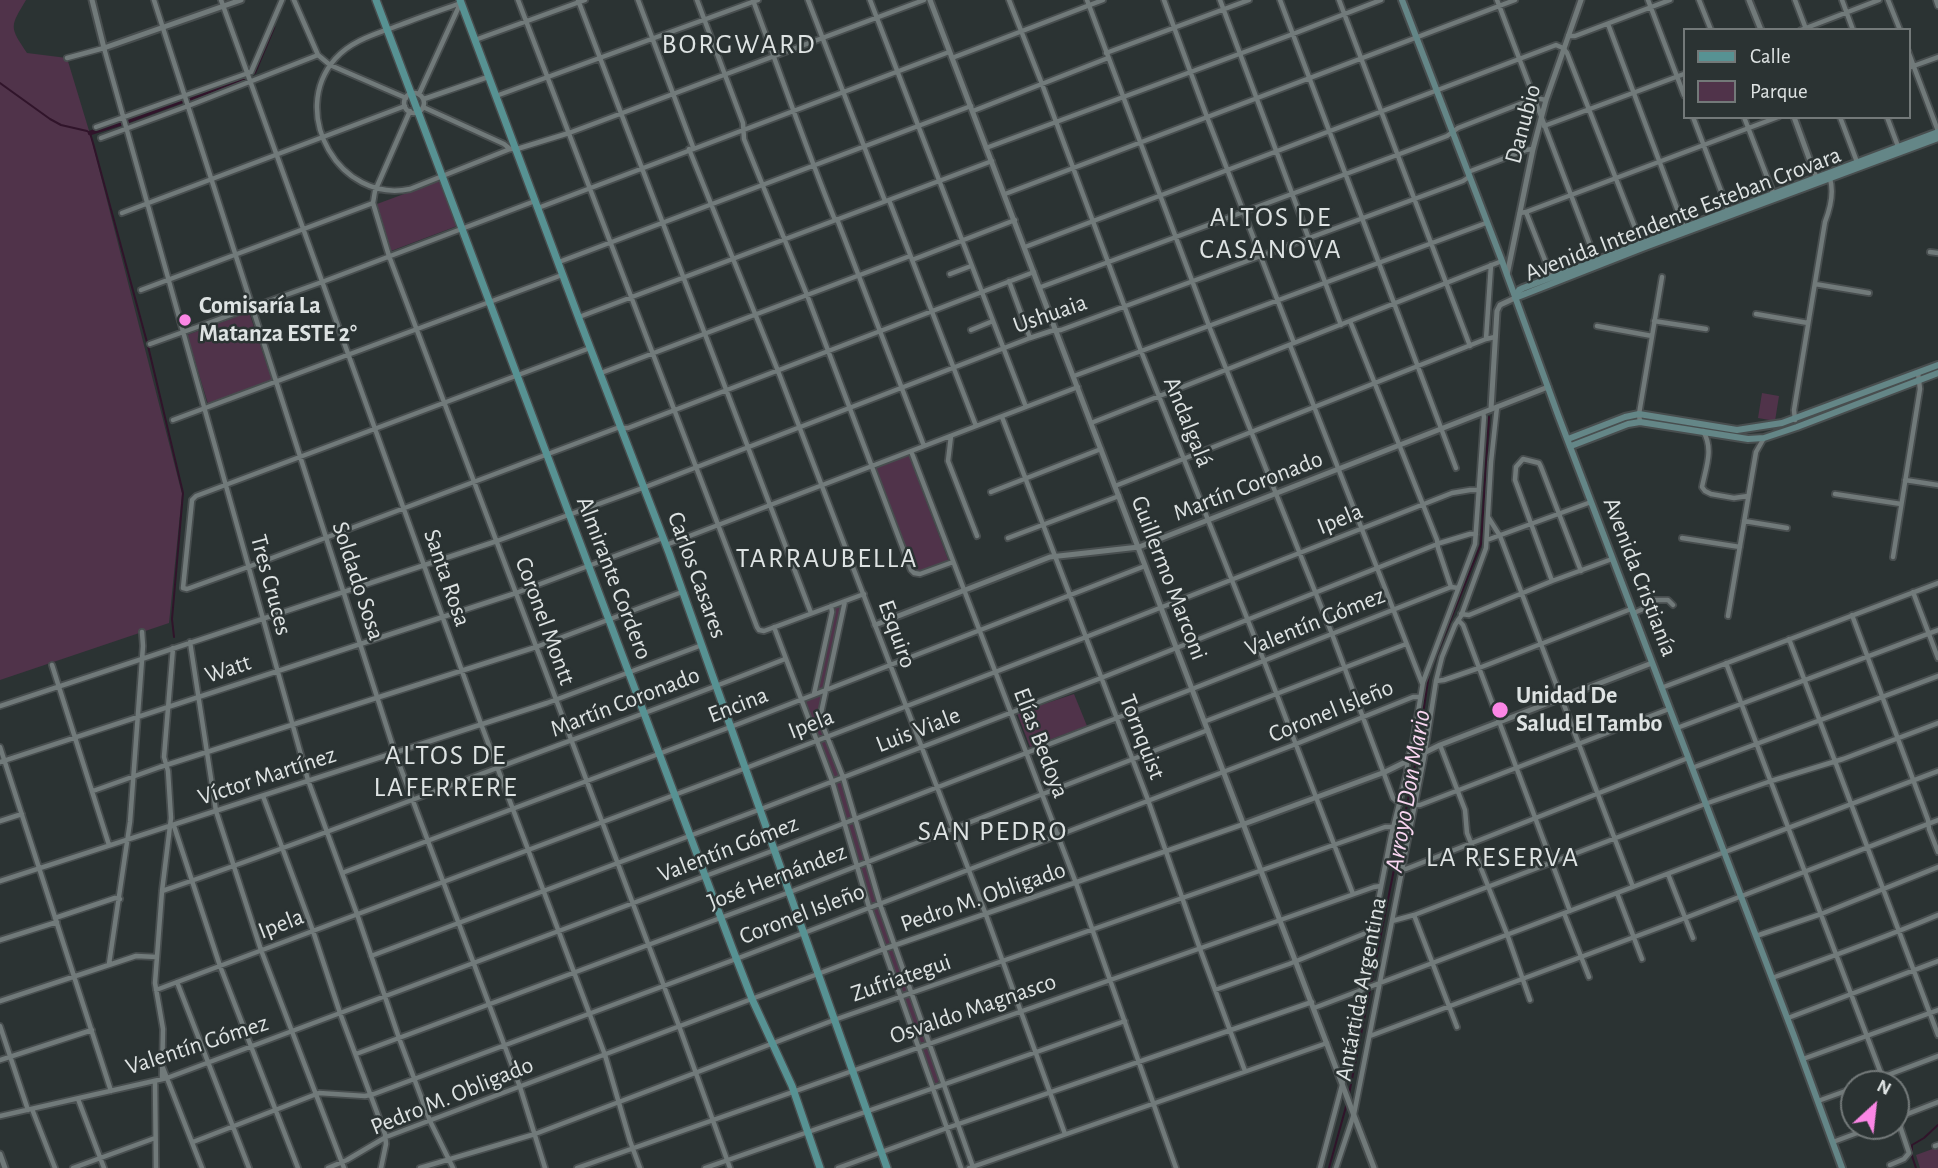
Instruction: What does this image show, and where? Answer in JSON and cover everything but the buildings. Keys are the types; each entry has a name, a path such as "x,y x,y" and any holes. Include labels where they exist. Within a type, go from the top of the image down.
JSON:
{"main road":[{"name":"Almirante Cordero","path":"376,0 736,959 794,1091 820,1168"},
{"name":"Avenida Cristianía","path":"1402,0 1503,262 1842,1168"},
{"name":"Carlos Casares","path":"460,1 513,149 665,541 887,1168"},
{"name":"Avenida Intendente Esteban Crovara","path":"1899,150 1938,131"},
{"name":"Avenida Intendente Esteban Crovara","path":"1515,298 1519,290 1938,138"},
{"name":"Avenida Intendente Esteban Crovara","path":"1817,181 1830,179 1859,165"},
{"name":"Avenida Intendente Esteban Crovara","path":"1515,298 1597,263"},
{"path":"1569,443 1639,418 1737,433 1748,439 1764,438 1919,377 1938,365"},
{"path":"1639,418 1703,431 1737,433 1765,427 1938,373"}],"street":[{"name":"Tres Cruces","path":"92,0 308,780 414,1079 430,1121 453,1168"},
{"name":"Soldado Sosa","path":"154,0 395,753 505,1045 545,1168"},
{"path":"67,58 163,28 222,3 241,0"},
{"path":"96,127 251,72 282,0"},
{"path":"294,0 318,55 330,65 424,99"},
{"path":"518,0 757,627 762,631 864,594"},
{"name":"Esquiro","path":"638,0 711,203 986,915 1065,1134"},
{"path":"697,0 743,122 744,139 829,351 911,570 920,574 953,562"},
{"path":"808,0 976,426"},
{"path":"870,0 1026,407"},
{"path":"460,1 355,43 330,65 323,79 317,116 326,148 339,164 354,176 377,188 406,190 513,149 621,114 924,0"},
{"name":"Guillermo Marconi","path":"930,0 1374,1168"},
{"name":"Andalgalá","path":"1009,0 1107,263 1353,894"},
{"path":"150,344 462,229 590,187 897,72 1021,31 1088,3 1103,0"},
{"path":"1164,0 1277,300 1314,407 1422,684"},
{"path":"1220,0 1342,325"},
{"path":"558,263 813,165 1042,84 1174,27 1249,0"},
{"path":"1280,0 1456,468"},
{"path":"1339,0 1470,346"},
{"path":"986,148 1381,0"},
{"path":"1005,194 1257,100 1498,3 1515,0"},
{"name":"Danubio","path":"1507,275 1546,100 1581,0"},
{"path":"1648,0 1682,90"},
{"path":"1568,36 1576,36 1670,0"},
{"path":"1699,0 1710,28"},
{"path":"1749,0 1759,28"},
{"path":"1795,0 1804,28"},
{"path":"1842,0 1852,28"},
{"path":"1806,28 1879,0"},
{"path":"1888,0 1899,28"},
{"path":"1936,0 1938,6"},
{"path":"122,213 405,106 460,1"},
{"path":"475,40 581,1 641,168 811,613"},
{"path":"496,96 756,1 813,165 924,446"},
{"name":"Santa Rosa","path":"222,3 512,810 605,1055 640,1168"},
{"path":"1088,3 1226,370 1332,634 1393,798 1400,804"},
{"path":"1498,3 1542,116"},
{"path":"1608,24 1685,230"},
{"path":"1025,247 1552,45 1563,48 1567,53 1642,246"},
{"path":"101,138 318,55"},
{"path":"1938,57 1911,67 1938,131"},
{"path":"1597,263 1572,194 1542,127 1682,75"},
{"path":"141,290 373,203 377,188 424,99 488,76"},
{"path":"1041,288 1447,136 1535,98 1546,100"},
{"path":"405,106 513,149"},
{"path":"1694,119 1730,213"},
{"path":"1745,119 1774,197"},
{"path":"1552,278 1523,212 1773,119"},
{"path":"1795,119 1817,181"},
{"path":"1841,119 1859,165"},
{"path":"1888,119 1899,150"},
{"name":"Ushuaia","path":"0,706 497,541 1030,338 1124,307 1464,181 1468,174 1533,149"},
{"path":"579,317 992,161"},
{"path":"1797,427 1794,410 1825,222 1829,212 1832,184 1830,179"},
{"name":"Coronel Montt","path":"373,203 389,256 730,1168"},
{"path":"601,373 1015,220"},
{"path":"1074,376 1486,223"},
{"path":"1930,252 1938,253"},
{"path":"1091,423 1491,265 1511,261"},
{"path":"1486,339 1491,265"},
{"path":"950,274 971,266"},
{"path":"591,348 196,496 192,500 183,588 187,589 248,567 548,454 621,428 628,428 1034,272"},
{"path":"173,420 563,274"},
{"path":"1639,418 1662,277"},
{"path":"1009,281 1030,338"},
{"path":"1815,285 1869,293"},
{"path":"1488,308 1498,308 1515,298"},
{"name":"Antártida Argentina","path":"1336,1168 1354,1114 1441,660 1485,553 1498,308"},
{"path":"1756,314 1808,323"},
{"path":"971,330 993,321"},
{"path":"1350,321 1437,544 1451,587 1458,588"},
{"path":"1654,321 1706,330"},
{"path":"1597,326 1652,336"},
{"path":"1115,486 1495,337"},
{"path":"1893,557 1919,377"},
{"name":"Watt","path":"2,761 516,593 665,541 718,526 1078,387"},
{"name":"Martín Coronado","path":"875,625 1054,556 1139,547 1548,387"},
{"name":"Antártida Argentina","path":"1320,1168 1343,1088 1381,887 1413,742 1422,684 1473,553 1483,413"},
{"name":"Tornquist","path":"1002,417 1148,800 1245,1071"},
{"path":"1703,431 1709,444 1702,486 1704,490 1734,498 1748,496"},
{"path":"951,436 948,461 977,536"},
{"path":"1728,616 1756,452 1764,438"},
{"path":"1748,439 1756,452"},
{"path":"991,492 1101,449"},
{"name":"Elías Bedoya","path":"911,451 1058,834 1176,1168"},
{"path":"1552,581 1514,476 1517,464 1523,459 1539,463 1581,571"},
{"path":"1905,480 1938,485"},
{"name":"Ipela","path":"156,990 827,737 1456,492 1479,490"},
{"path":"1835,494 1901,503"},
{"path":"1009,538 1119,496"},
{"path":"1487,540 1591,502"},
{"path":"1487,516 1500,536 1633,887"},
{"path":"1744,521 1787,528"},
{"name":"Luis Viale","path":"371,956 1101,678 1437,544 1476,534"},
{"path":"1682,538 1740,547"},
{"path":"1461,614 1469,615 1613,559"},
{"name":"Encina","path":"342,873 732,727 1146,566"},
{"path":"1661,688 1938,583"},
{"name":"Valentín Gómez","path":"0,1116 155,1081 250,1047 775,850 1451,587"},
{"path":"93,791 536,647 683,592"},
{"path":"1913,592 1938,658"},
{"path":"1436,681 1443,681 1643,609 1648,600 1668,600 1673,605"},
{"path":"845,601 820,719 843,777 880,903 971,1167 981,1166 1327,1043"},
{"path":"814,695 832,612 831,606"},
{"path":"1852,615 1938,852"},
{"path":"1458,620 1463,625 1570,911"},
{"path":"774,627 832,781 869,907 961,1168"},
{"path":"1677,728 1938,629"},
{"path":"109,964 129,839 144,642 142,632"},
{"path":"1789,639 1938,1035"},
{"path":"190,642 216,811 261,950 343,1165"},
{"path":"1206,721 1406,644"},
{"name":"Víctor Martínez","path":"0,881 555,700 702,645"},
{"path":"173,648 164,757 172,827 220,966 298,1168"},
{"name":"Martín Coronado","path":"162,891 412,801 785,659"},
{"name":"Pedro M. Obligado","path":"328,1168 343,1165 386,1137 884,949 1317,798 1385,772 1440,744 1652,663"},
{"path":"1726,663 1879,1070"},
{"path":"52,665 109,845"},
{"path":"1692,768 1938,676"},
{"path":"1436,690 1443,681"},
{"name":"Coronel Isleño","path":"192,1142 316,1094 326,1092 371,1095 736,959 1413,697 1420,697"},
{"path":"1414,806 1670,709"},
{"path":"1392,921 1415,915 1705,804 1834,762 1938,723"},
{"name":"José Hernández","path":"356,1054 858,866 1209,730"},
{"path":"1440,744 1465,810 1466,829 1471,844 1530,1000"},
{"path":"0,747 2,761 22,814 111,1091"},
{"path":"1402,869 1688,758"},
{"path":"838,1168 1230,1031 1363,990 1938,771"},
{"path":"262,796 386,1137 381,1168"},
{"path":"0,821 22,814"},
{"path":"1370,1036 1938,820"},
{"path":"172,827 162,891 156,990 163,1025 164,1078 202,1168"},
{"name":"Zufriategui","path":"421,1168 535,1134 912,992 1385,827 1394,827"},
{"path":"1755,936 1821,914 1938,867"},
{"path":"1668,874 1693,938"},
{"name":"Osvaldo Magnasco","path":"578,1168 930,1042 1353,894 1381,887"},
{"path":"1617,893 1642,959"},
{"path":"0,940 120,898"},
{"path":"1563,914 1589,977"},
{"path":"1415,915 1457,1027"},
{"path":"1772,978 1938,915"},
{"path":"1215,990 1366,933 1373,933"},
{"path":"0,1000 136,956 157,957"},
{"path":"1787,1018 1938,961"},
{"path":"177,982 249,1168"},
{"path":"1803,1059 1938,1010"},
{"path":"705,1168 1125,1021"},
{"path":"0,1026 55,1168"},
{"path":"0,1060 92,1030"},
{"path":"1901,1070 1938,1056"},
{"path":"155,1081 156,1168"},
{"path":"1818,1101 1840,1093"},
{"path":"78,1099 104,1168"},
{"path":"1910,1112 1938,1102"},
{"path":"73,1168 155,1138"},
{"path":"1833,1142 1840,1139"},
{"path":"1890,1165 1904,1159 1909,1153 1905,1140"},
{"path":"0,1154 5,1168"}],"green space":[{"path":"0,0 26,0 14,26 27,53 67,58 90,134 182,494 169,623 0,680"},
{"path":"439,181 457,226 391,251 377,204"},
{"path":"249,312 272,380 208,404 187,335"},
{"path":"1762,393 1779,396 1775,421 1758,418"},
{"path":"909,455 949,562 925,571 913,568 875,468"},
{"path":"843,601 819,722 841,777 929,1043 939,1081 937,1083 919,1044 870,906 859,864 802,701 814,695 831,606"},
{"path":"1074,694 1087,726 1030,747 1017,713"},
{"path":"1938,1147 1938,1168 1920,1168 1916,1155"}],"waterway":[{"path":"254,72 273,27"},
{"path":"189,99 243,78"},
{"path":"0,83 50,119 90,133 148,346 183,493 172,619 174,637"},
{"path":"128,121 182,101"},
{"path":"90,133 122,123"},
{"name":"Arroyo Don Mario","path":"1417,754 1429,674 1481,544 1489,417"},
{"name":"Arroyo Don Mario","path":"1371,984 1416,760"},
{"name":"Arroyo Don Mario","path":"1349,1094 1370,990"},
{"name":"Arroyo Don Mario","path":"1329,1168 1347,1103"},
{"path":"1916,1168 1912,1145 1938,1125"}],"place":[{"name":"Comisaría La Matanza ESTE 2°","path":"185,320"},
{"name":"Unidad De Salud El Tambo","path":"1500,710"}],"district":[{"name":"BORGWARD","path":"739,45"},
{"name":"ALTOS DE CASANOVA","path":"1271,234"},
{"name":"TARRAUBELLA","path":"827,559"},
{"name":"ALTOS DE LAFERRERE","path":"446,772"},
{"name":"SAN PEDRO","path":"993,832"},
{"name":"LA RESERVA","path":"1503,858"}]}
